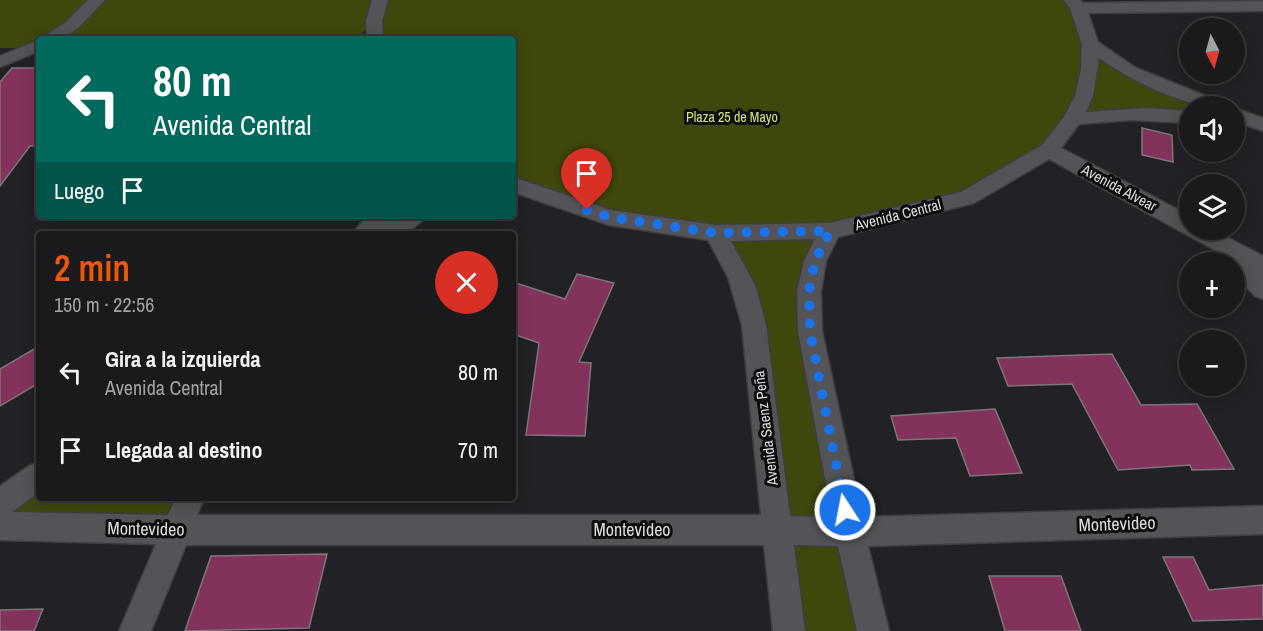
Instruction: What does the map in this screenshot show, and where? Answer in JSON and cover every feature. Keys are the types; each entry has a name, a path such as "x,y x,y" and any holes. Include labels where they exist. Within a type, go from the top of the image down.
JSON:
{"street":[{"path":"54,36 72,25 96,0"},
{"path":"375,36 374,21 380,0"},
{"name":"Avenida Central","path":"516,188 609,217 715,233 830,231 967,198 1049,150 1073,118 1084,96 1090,69 1090,44 1075,4 1263,6"},
{"path":"1090,44 1130,72 1189,96"},
{"path":"0,48 36,45"},
{"path":"0,62 36,47"},
{"path":"1073,118 1122,113 1179,116"},
{"path":"1245,119 1263,126"},
{"path":"1245,124 1263,126"},
{"name":"Avenida Alvear","path":"1049,150 1179,220"},
{"path":"366,231 377,219"},
{"path":"389,231 409,219"},
{"path":"830,231 815,261 809,291 810,332 850,532 873,631"},
{"name":"Avenida Saenz Peña","path":"715,233 737,267 748,292 754,325 789,631"},
{"path":"1217,241 1263,266"},
{"path":"1217,241 1263,290"},
{"path":"0,503 36,477"},
{"path":"135,631 189,501"},
{"name":"Montevideo","path":"0,526 177,530 850,532 1263,520"}],"green space":[{"name":"Plaza 25 de Mayo","path":"0,0 1070,0 1090,44 1166,89 1186,96 1179,96 1179,117 1073,119 1049,150 967,198 830,231 809,291 876,631 789,631 754,325 715,233 516,191 516,36 375,36 373,22 360,36 36,36 36,48 0,48"},
{"path":"36,477 36,501 189,501 177,530 0,526 0,503"}],"building":[{"path":"12,68 36,68 36,146 30,146 0,186 0,82"},
{"path":"1142,128 1172,135 1173,162 1142,155"},
{"path":"577,274 614,283 579,362 591,363 585,436 526,435 539,343 516,335 516,283 565,299"},
{"path":"36,348 36,385 0,406 0,369"},
{"path":"1112,354 1141,405 1197,404 1234,469 1192,470 1190,465 1118,470 1072,384 1008,386 997,358"},
{"path":"995,409 1022,473 970,476 956,438 898,440 891,416"},
{"path":"327,554 309,628 185,631 211,556"},
{"path":"1163,557 1193,557 1209,590 1263,585 1263,619 1193,621"},
{"path":"989,576 1061,576 1081,631 1005,631"},
{"path":"43,609 34,631 0,631 0,610"}],"route":[{"path":"587,210 609,217 715,233 830,231 815,261 809,291 810,332 845,510"}]}
